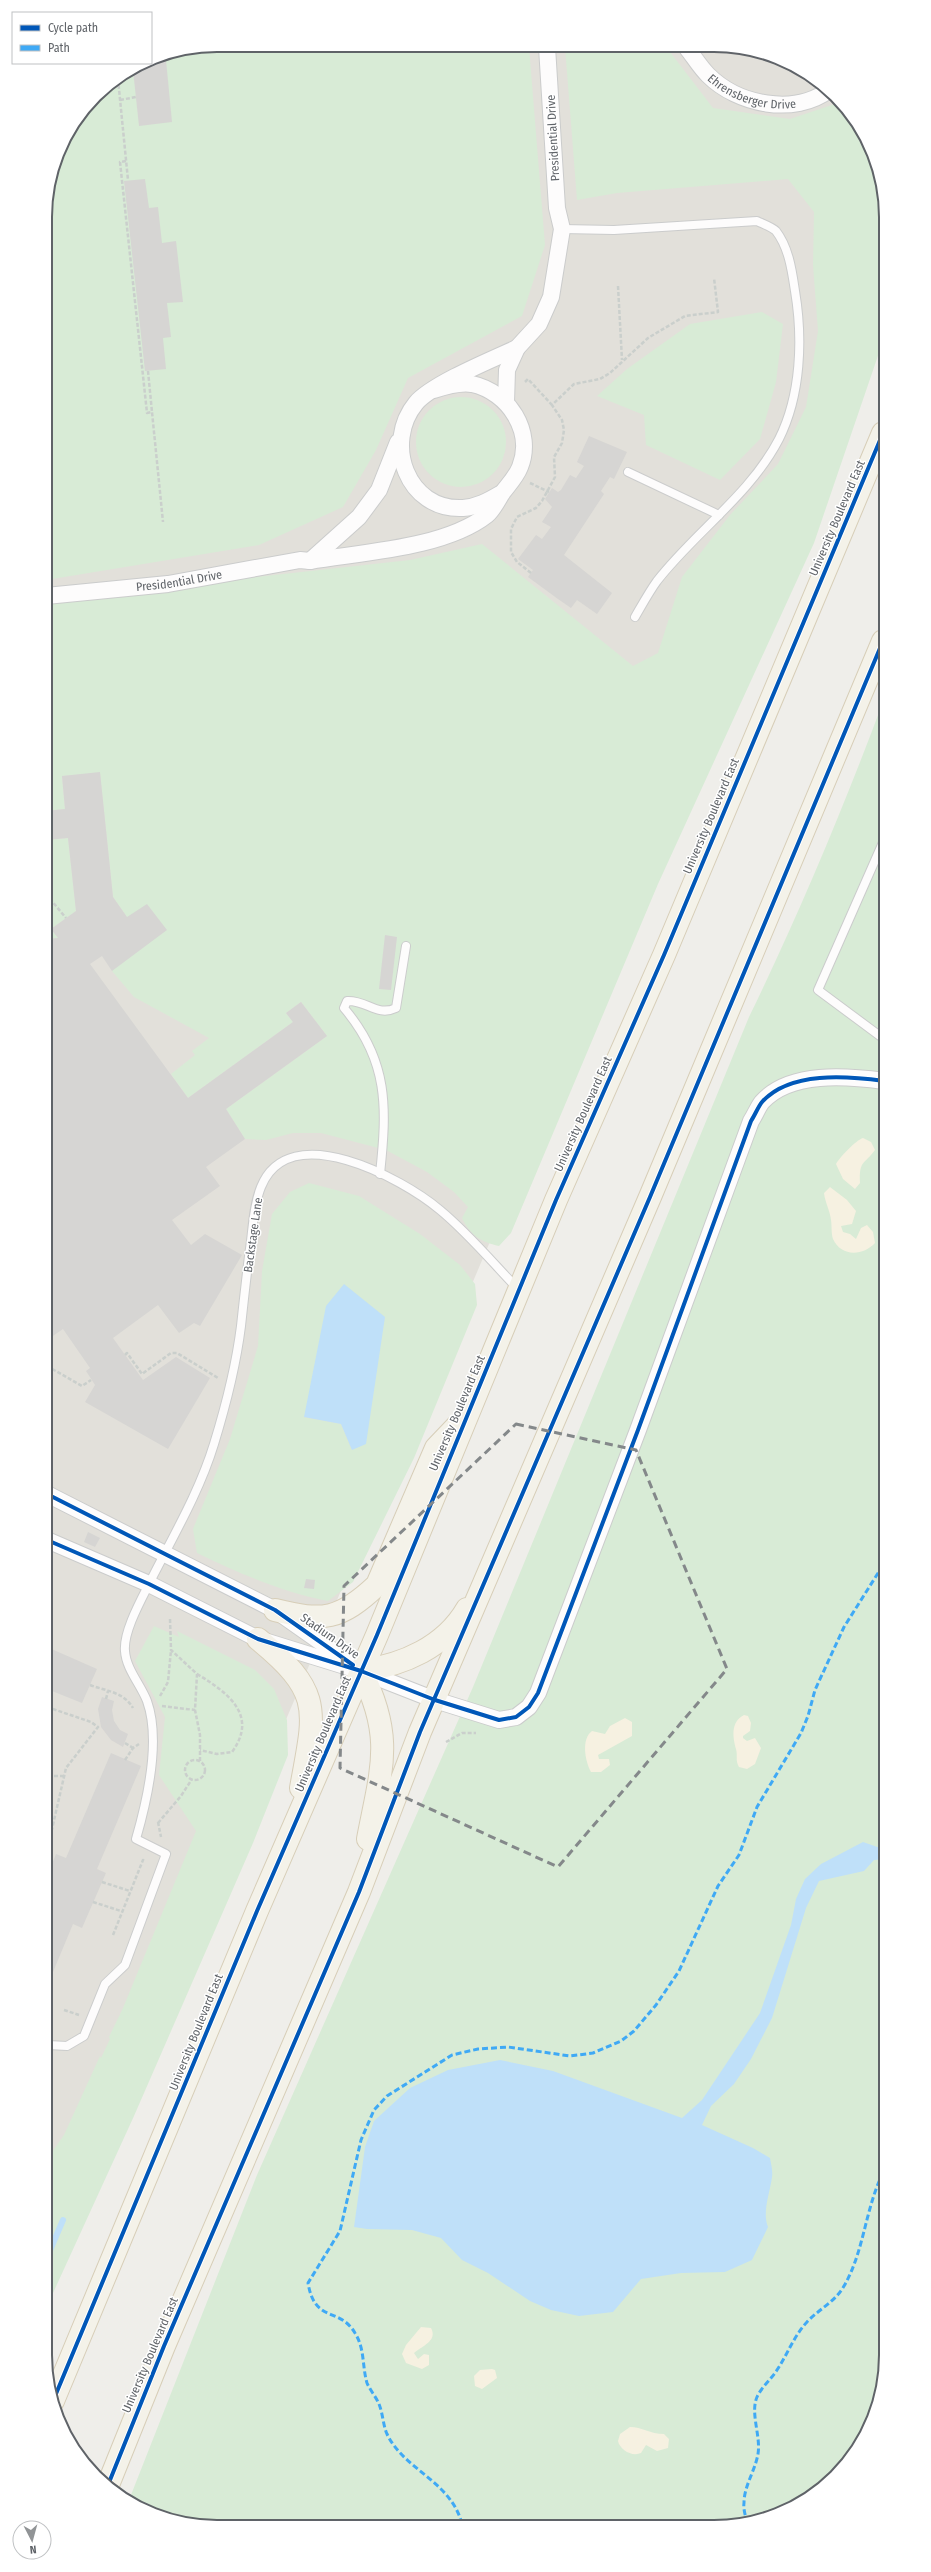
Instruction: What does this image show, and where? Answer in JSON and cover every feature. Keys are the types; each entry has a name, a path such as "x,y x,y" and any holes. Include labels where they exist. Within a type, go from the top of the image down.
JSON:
{"main road":[{"name":"University Boulevard East","path":"57,2392 289,1839 362,1671 519,1290 667,948 879,443"},
{"name":"University Boulevard East","path":"110,2480 164,2346 359,1892 435,1700 650,1197 879,651"},
{"path":"274,1610 312,1618 325,1617 354,1605 377,1585 436,1448 466,1416"},
{"path":"359,1892 384,1757 382,1725 376,1703 362,1671 401,1662 430,1648 446,1635 464,1615 491,1568"},
{"path":"258,1638 297,1675 304,1688 310,1708 310,1738 289,1839"}],"street":[{"name":"Presidential Drive","path":"547,52 557,208 562,229"},
{"name":"Ehrensberger Drive","path":"691,52 709,75 734,92 755,100 790,105 818,98 824,94"},
{"path":"506,402 507,370 517,348 539,324 551,297 562,229"},
{"path":"310,561 359,517 379,490 406,418 418,402 434,390 479,365 517,348"},
{"path":"400,437 401,458 408,478 422,494 441,504 462,508 484,504 502,493 516,476 524,449 521,426 506,402 490,390 472,384 452,384 434,390"},
{"name":"Presidential Drive","path":"52,595 168,584 295,560 310,561 427,541 461,531 489,514 502,493"},
{"path":"362,1671 435,1700 498,1720 516,1717 529,1707 538,1693 638,1430 751,1121 762,1102 778,1091 806,1081 848,1078 879,1081"},
{"name":"Stadium Drive","path":"52,1497 274,1610 362,1671"},
{"name":"Stadium Drive","path":"52,1542 149,1584 258,1638 362,1671"}],"lane":[{"path":"562,229 614,230 757,221 775,230 788,256 797,301 799,368 792,405 779,439 757,473 657,581 635,617"},
{"path":"628,472 719,515"},
{"path":"879,851 818,990 879,1035"},
{"path":"380,1174 384,1134 384,1103 378,1064 361,1028 344,1008 347,1001 358,1000 378,1010 396,1008 406,946"},
{"name":"Backstage Lane","path":"52,2045 67,2046 84,2036 105,1984 125,1965 166,1854 136,1840 145,1808 152,1728 149,1708 128,1665 124,1650 138,1608 164,1555 213,1446 230,1386 241,1331 255,1209 260,1188 266,1177 280,1163 293,1158 318,1155 359,1164 419,1194 440,1210 519,1290"}],"path":[{"path":"119,85 128,180"},
{"path":"120,100 136,97"},
{"path":"126,161 120,162 147,412 152,412"},
{"path":"552,405 574,384 600,379 610,373 622,360 648,338 685,316 718,312 714,278"},
{"path":"618,286 622,360"},
{"path":"148,371 163,522"},
{"path":"506,402 528,379 552,405 562,420 564,430 562,443 554,457 555,477 542,501 536,508 517,517 510,529 511,552 517,562 531,573"},
{"path":"52,901 66,918"},
{"path":"125,1355 127,1353 142,1374 171,1353 177,1353 213,1375"},
{"path":"52,1369 82,1386 91,1380"},
{"path":"90,1685 116,1692 129,1701 137,1715 149,1708 159,1697 168,1682 172,1650 170,1619"},
{"path":"172,1650 197,1674 222,1689 236,1707 243,1724 242,1739 232,1752 217,1754 200,1750"},
{"path":"197,1674 195,1710 200,1762 204,1767 205,1773 201,1778 192,1779 187,1775 186,1766 191,1762 200,1762"},
{"path":"106,1698 108,1691"},
{"path":"149,1708 195,1710"},
{"path":"52,1709 91,1722 98,1727 66,1768 52,1829"},
{"path":"125,1743 133,1748 125,1760"},
{"path":"52,1776 64,1776"},
{"path":"158,1823 181,1796 192,1779"},
{"path":"112,1935 143,1860"},
{"path":"102,1882 130,1891"},
{"path":"93,1902 121,1911"}],"highlighted area":[{"path":"516,1424 636,1450 727,1669 558,1867 340,1768 344,1586"}],"shaded area":[{"path":"207,52 724,52 746,55 787,69 814,86 838,108 862,144 870,164 878,196 879,330 276,1743 52,2182 52,207 55,185 69,144 86,117 100,100 117,86 144,69 185,55"}],"green space":[{"path":"207,52 529,52 545,245 522,316 408,378 376,450 343,507 259,545 52,579 52,207 55,185 69,144 93,108 117,86 144,69 185,55"},
{"path":"565,52 670,52 713,108 790,119 835,104 845,117 862,144 870,164 878,196 879,353 814,543 658,884 511,1233 499,1246 481,1240 472,1233 462,1218 468,1207 454,1192 427,1172 386,1150 321,1133 293,1133 266,1140 245,1139 226,1109 327,1036 301,1002 286,1013 293,1022 188,1098 171,1074 195,1055 192,1051 209,1038 134,997 112,971 127,917 113,897 100,773 62,776 65,809 52,810 52,599 410,560 482,544 633,666 658,653 682,577 730,515 778,464 806,407 818,331 813,265 814,212 788,179 617,193 577,200"},
{"path":"762,312 783,324 776,382 760,439 720,480 646,445 644,415 597,396 627,369 690,324"},
{"path":"452,397 470,397 486,404 499,417 506,433 506,451 499,467 486,480 470,487 452,487 436,480 423,467 416,451 416,433 423,417 436,404"},
{"path":"879,712 879,2365 876,2387 862,2428 838,2464 814,2486 787,2503 767,2511 735,2519 207,2520 185,2517 144,2503 131,2495 257,2175 473,1687 749,1017 803,900"},
{"path":"68,838 76,911 52,928 52,839"},
{"path":"52,930 58,938 52,938"},
{"path":"309,1183 359,1196 420,1234 460,1265 475,1284 477,1305 414,1458 353,1582 328,1601 294,1593 277,1587 245,1575 197,1553 193,1529 230,1439 258,1346 262,1271 272,1214 290,1192","holes":["385,1317 352,1450 341,1424 304,1417"]},
{"path":"154,1626 179,1637 177,1631 255,1670 274,1689 287,1720 288,1755 253,1843 134,2116 52,2295 52,2152 64,2135 100,2056 101,2058 110,2039 109,2037 123,2008 196,1831 159,1775 165,1717 135,1661"}],"sand":[{"path":"863,1138 871,1142 875,1150 861,1166 860,1183 855,1189 843,1179 836,1164 848,1149"},
{"path":"830,1187 847,1200 856,1211 852,1224 841,1226 843,1232 850,1234 856,1239 861,1228 867,1225 873,1232 875,1243 870,1247 859,1252 847,1252 841,1249 833,1239 830,1217 824,1193"},
{"path":"744,1715 748,1716 751,1723 750,1731 743,1736 743,1738 747,1741 755,1738 761,1748 755,1764 747,1769 739,1767 738,1765 734,1740 736,1722"},
{"path":"625,1718 632,1722 632,1736 598,1755 599,1759 609,1759 610,1765 601,1772 591,1772 587,1762 585,1750 586,1739 592,1731 605,1734 610,1726"},
{"path":"421,2327 431,2328 433,2333 431,2340 414,2353 418,2359 424,2354 429,2355 429,2365 422,2369 406,2363 402,2354 406,2345"},
{"path":"480,2370 495,2370 497,2378 482,2389 475,2386 474,2376"},
{"path":"630,2427 664,2434 669,2439 668,2448 657,2451 646,2445 641,2453 634,2454 627,2452 621,2447 618,2441 620,2434"}],"water":[{"path":"344,1284 385,1317 366,1444 352,1450 341,1424 304,1417 326,1306"},
{"path":"863,1842 879,1848 879,1860 874,1860 864,1871 819,1881 806,1908 772,2018 751,2059 734,2084 711,2106 702,2125 753,2148 770,2158 772,2175 766,2209 766,2221 768,2227 752,2260 725,2272 681,2273 641,2279 613,2312 579,2316 551,2310 530,2301 488,2273 462,2260 441,2238 412,2230 367,2229 354,2227 365,2147 374,2121 410,2088 448,2070 500,2060 553,2071 682,2118 702,2100 760,2013 791,1925 796,1899 805,1879 821,1864"}],"building":[{"path":"166,60 172,122 139,126 134,75"},
{"path":"145,179 149,208 158,207 162,243 176,241 183,302 167,303 171,337 163,338 166,369 145,371 124,181"},
{"path":"589,436 627,452 614,479 610,477 601,491 604,494 564,555 612,593 597,614 577,600 571,608 558,599 528,577 533,570 518,559 536,535 542,539 551,527 542,522 552,507 545,499 552,488 558,492 561,490 570,475 576,478 584,466 577,462"},
{"path":"100,772 113,897 127,917 147,904 167,930 112,971 102,956 90,964 188,1098 293,1022 286,1013 301,1002 327,1036 226,1109 245,1139 206,1167 220,1186 172,1220 191,1245 205,1234 242,1255 200,1326 194,1323 179,1333 158,1305 113,1338 143,1380 176,1357 210,1378 168,1449 85,1402 95,1385 86,1371 90,1368 63,1329 52,1337 52,938 58,938 52,928 76,911 68,838 52,839 52,810 65,809 62,776"},
{"path":"385,935 397,937 391,990 379,989"},
{"path":"88,1532 100,1538 95,1547 84,1542"},
{"path":"306,1579 315,1580 314,1589 304,1588"},
{"path":"52,1649 97,1669 82,1703 52,1691"},
{"path":"102,1697 114,1701 112,1710 114,1721 120,1730 128,1734 123,1747 111,1740 101,1727 98,1709"},
{"path":"111,1753 141,1766 97,1869 106,1873 82,1928 73,1924 52,1974 52,1864 56,1854 66,1858"}],"waterway":[{"path":"52,2246 63,2220"}],"marked path":[{"path":"460,2520 456,2509 448,2497 438,2486 404,2457 387,2434 379,2404 365,2377 362,2351 355,2333 349,2325 322,2310 316,2304 311,2296 308,2283 340,2231 361,2140 374,2110 387,2096 452,2055 478,2049 508,2047 570,2056 593,2053 621,2041 634,2031 656,2005 679,1971 718,1886 739,1855 757,1807 801,1733 808,1716 815,1690 844,1627 879,1572"},
{"path":"746,2517 744,2497 755,2466 759,2447 755,2417 755,2403 757,2397 779,2367 802,2328 812,2317 832,2301 844,2286 856,2258 879,2181"}],"cycle path":[{"path":"57,2392 257,1911 377,1635 556,1200 664,955 879,443"},
{"path":"110,2480 164,2346 359,1892 420,1732 650,1197 879,651"},
{"path":"52,1542 149,1584 258,1639 361,1671 435,1700 499,1720 516,1717 529,1707 538,1693 638,1430 751,1121 759,1106 774,1092 803,1080 837,1077 879,1081"},
{"path":"52,1497 275,1610 353,1665"}]}
